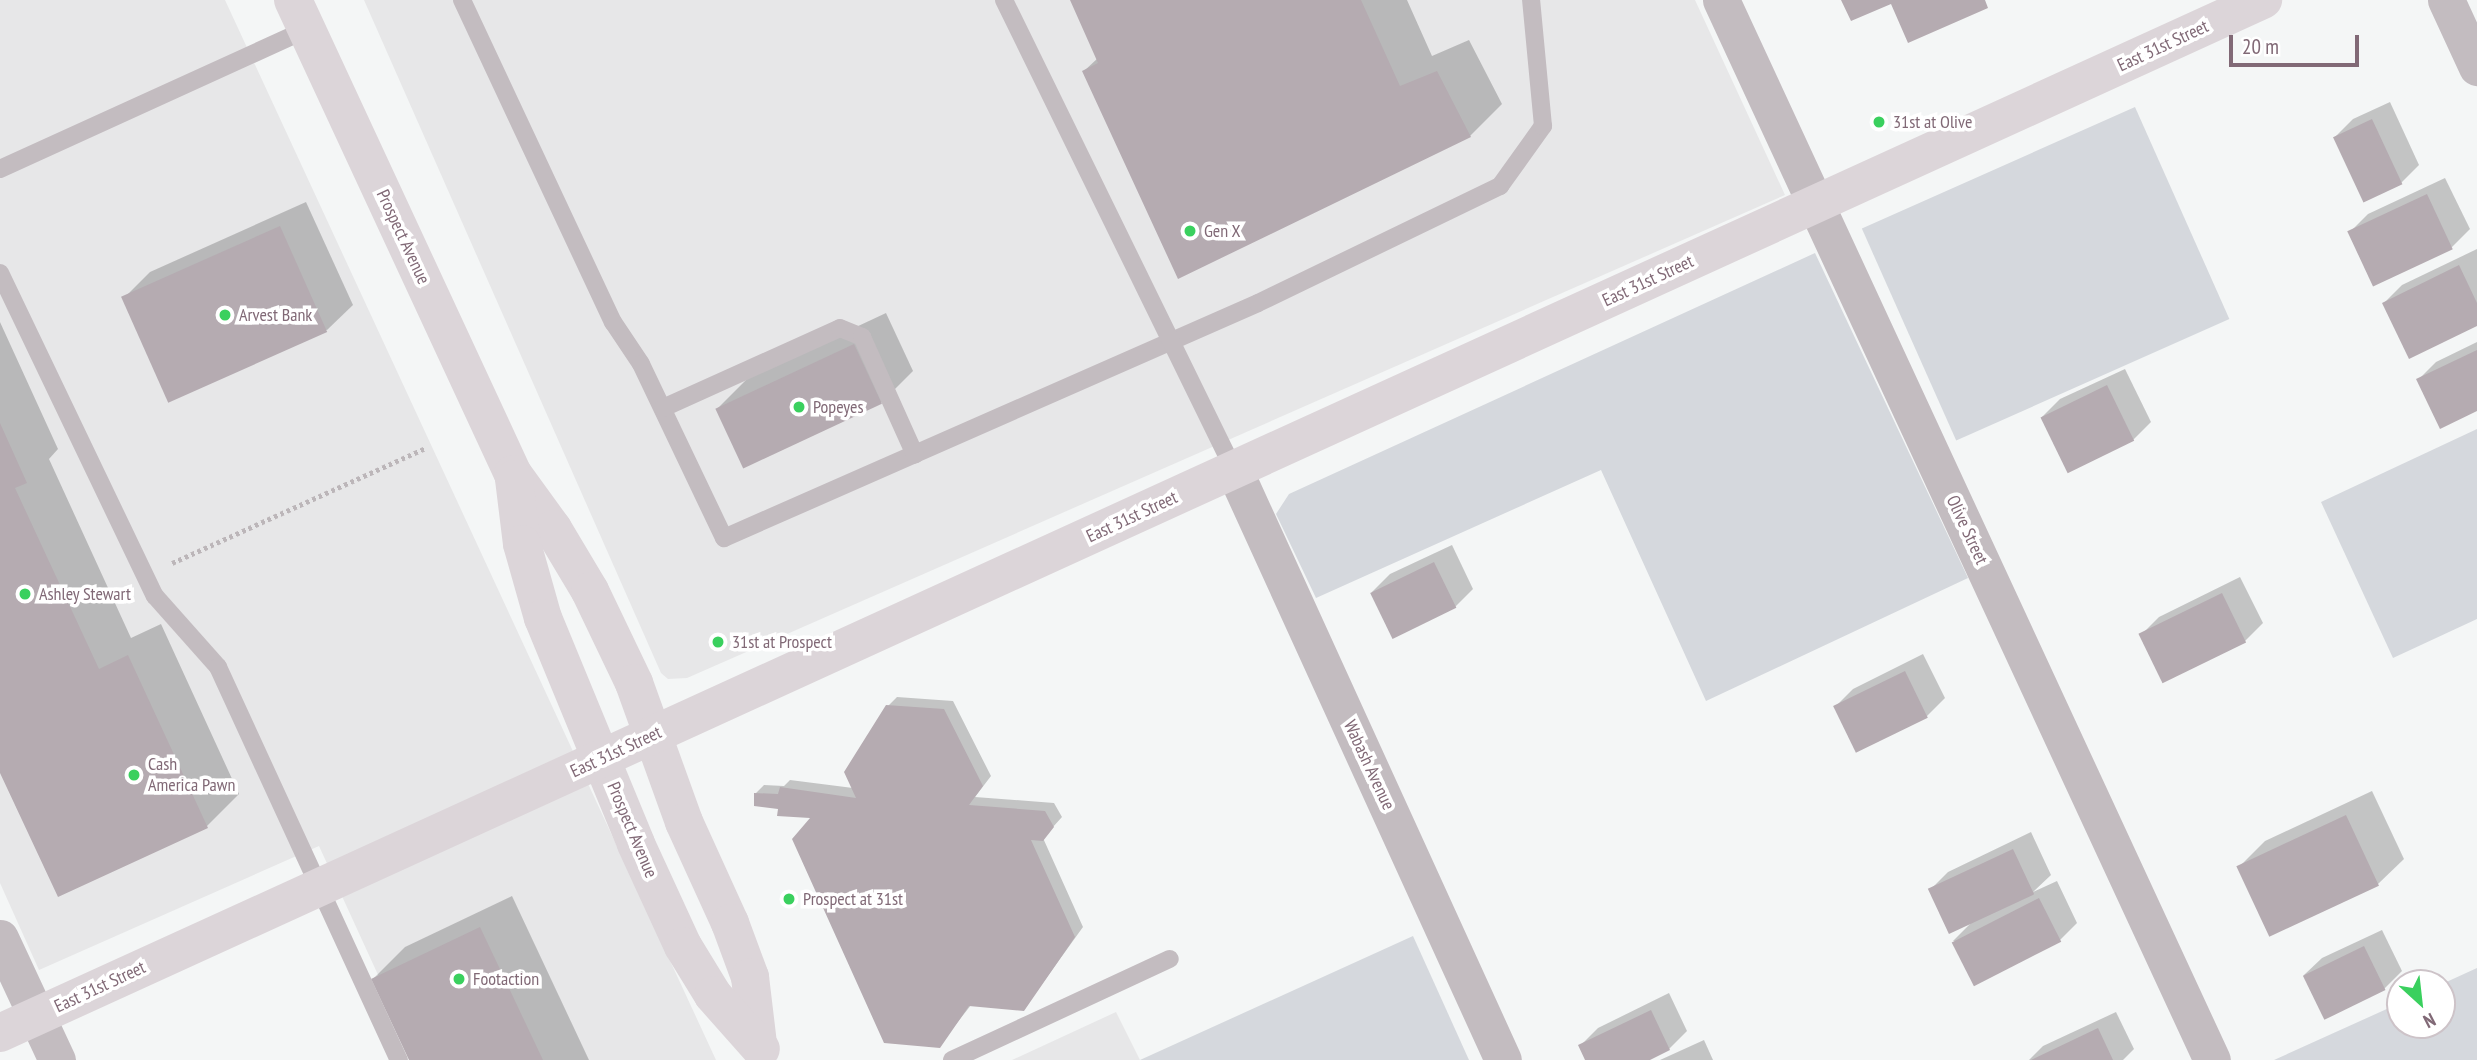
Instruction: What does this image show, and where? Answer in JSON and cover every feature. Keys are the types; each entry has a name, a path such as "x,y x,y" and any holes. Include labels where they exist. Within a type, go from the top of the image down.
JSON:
{"main road":[{"name":"East 31st Street","path":"0,1033 2263,0"},
{"name":"Prospect Avenue","path":"300,15 513,474 553,529 590,592 634,683 684,822 730,923 750,976 762,1052"},
{"name":"Prospect Avenue","path":"513,474 522,544 543,618 602,758 683,946 713,995 762,1052"}],"street":[{"name":"Olive Street","path":"1721,0 2212,1060"},
{"path":"2446,0 2477,67"},
{"name":"Wabash Avenue","path":"1234,470 1503,1060"},
{"path":"0,938 57,1060"}],"lane":[{"path":"462,0 613,322 641,364 724,538 1169,342 1500,186 1543,126 1531,0"},
{"path":"1004,0 1169,342 1234,470"},
{"path":"0,169 300,15"},
{"path":"0,273 155,596 218,667 399,1060"},
{"path":"663,408 840,328 862,337 915,455"},
{"path":"952,1060 1170,959"}],"path":[{"path":"171,564 426,448"}],"shaded area":[{"path":"0,0 225,0 716,1060 417,1060 319,846 39,970 0,883"},
{"path":"364,0 1695,0 1785,195 687,678 668,679 661,673"},
{"path":"2135,107 2229,319 1956,441 1862,229"},
{"path":"1815,253 1968,578 1706,701 1601,470 1316,598 1276,514 1289,494"},
{"path":"2477,429 2477,619 2393,658 2321,502"},
{"path":"1413,936 1469,1060 1140,1060"},
{"path":"2477,968 2477,1060 2274,1060 2386,1009 2386,1039 2456,1039 2456,978"},
{"path":"1116,1012 1140,1060 1012,1060"}],"building":[{"path":"1070,0 1361,0 1400,86 1437,71 1471,137 1178,279 1082,71 1098,63"},
{"path":"1841,0 1985,0 1988,8 1908,43 1891,4 1851,21"},
{"path":"2372,119 2402,184 2363,202 2333,137"},
{"path":"2427,194 2453,249 2373,286 2347,231"},
{"name":"Arvest Bank","path":"280,226 327,332 168,403 121,297"},
{"path":"2459,265 2477,303 2477,326 2409,359 2382,303"},
{"name":"Popeyes","path":"854,344 882,404 743,468 715,409"},
{"path":"2477,350 2477,411 2440,429 2416,379"},
{"path":"2107,385 2134,441 2068,473 2040,417"},
{"path":"0,423 27,483 15,488 99,669 128,655 208,828 58,897 0,773"},
{"path":"1434,562 1456,608 1393,639 1370,593"},
{"path":"2222,593 2246,642 2163,683 2138,634"},
{"path":"1905,671 1928,718 1856,753 1833,706"},
{"path":"886,705 944,709 983,786 969,805 1045,811 1054,827 1043,841 1031,840 1075,937 1024,1011 969,1006 940,1048 884,1043 792,839 810,818 777,816 778,809 754,806 754,793 778,794 780,787 856,798 844,772"},
{"path":"2346,815 2379,886 2269,937 2236,866"},
{"path":"2013,849 2034,894 1949,934 1928,889"},
{"path":"2039,898 2061,942 1974,986 1952,942"},
{"path":"480,927 543,1060 409,1060 371,979"},
{"path":"2364,946 2385,990 2324,1020 2303,976"},
{"path":"1651,1010 1670,1050 1650,1060 1585,1060 1578,1045"},
{"path":"2098,1028 2113,1060 2031,1060"}],"place":[{"name":"31st at Olive","path":"1879,122"},
{"name":"Gen X","path":"1190,231"},
{"name":"Arvest Bank","path":"225,315"},
{"name":"Popeyes","path":"799,407"},
{"name":"Ashley Stewart","path":"25,594"},
{"name":"31st at Prospect","path":"718,642"},
{"name":"Cash America Pawn","path":"134,775"},
{"name":"Prospect at 31st","path":"789,899"},
{"name":"Footaction","path":"459,979"}]}
